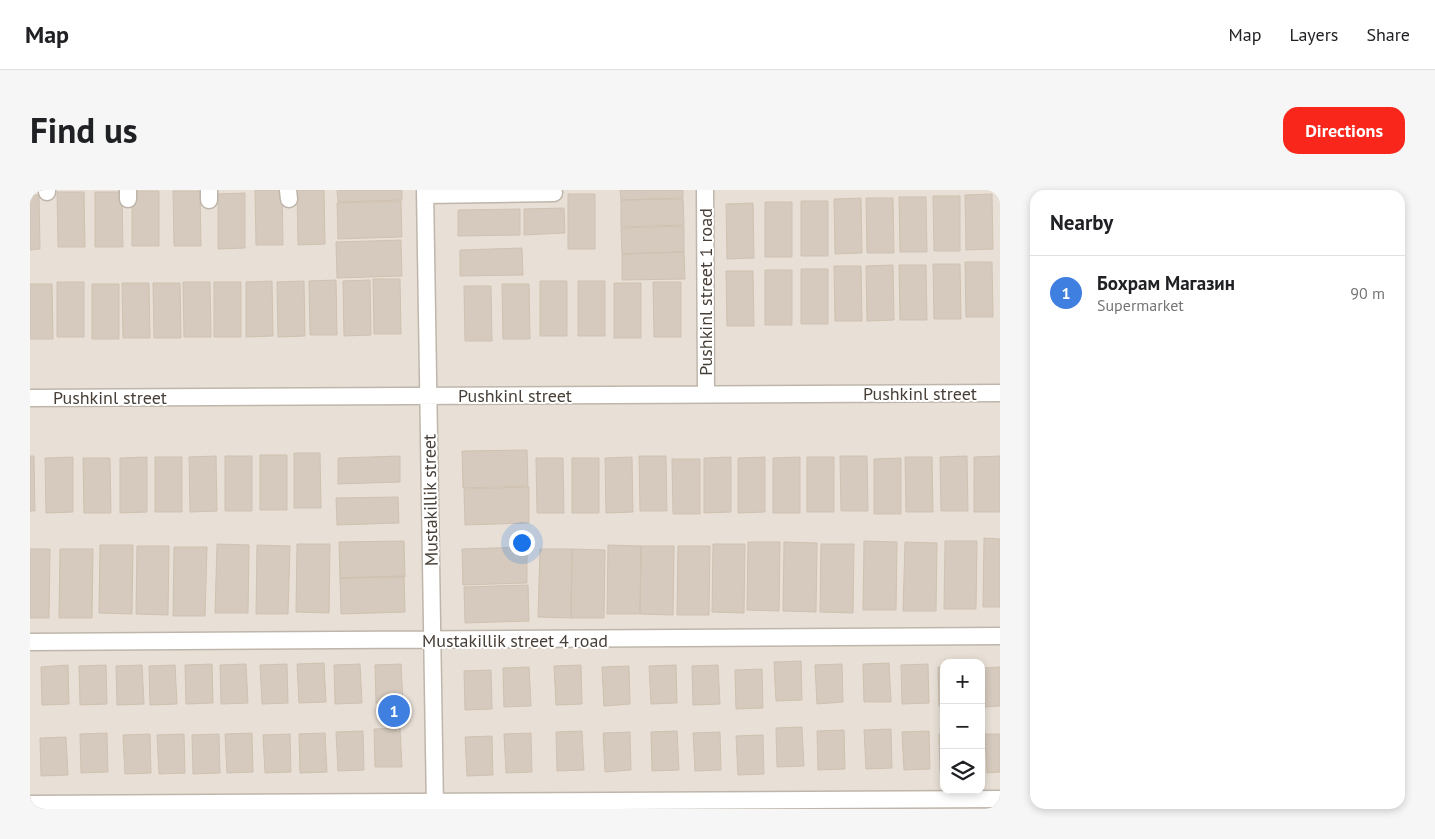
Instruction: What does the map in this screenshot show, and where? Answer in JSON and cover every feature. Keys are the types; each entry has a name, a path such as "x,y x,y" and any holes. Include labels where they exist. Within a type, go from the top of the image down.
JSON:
{"street":[{"name":"Pushkinl street 1 road","path":"705,190 706,394"},
{"path":"425,192 554,194"},
{"name":"Mustakillik street","path":"425,192 435,805"},
{"name":"Pushkinl street","path":"30,398 1000,393"},
{"name":"Mustakillik street 4 road","path":"30,642 1000,636"},
{"path":"30,804 780,805 948,804 1000,799"}],"shaded area":[{"path":"30,190 1000,190 1000,809 30,809"}],"building":[{"path":"255,190 282,190 283,245 256,245"},
{"path":"297,190 324,190 325,244 298,245"},
{"path":"337,190 402,190 402,200 338,202"},
{"path":"620,190 683,190 683,198 621,200"},
{"path":"132,191 159,191 159,246 132,246"},
{"path":"173,191 200,191 201,246 174,246"},
{"path":"57,192 84,192 85,247 58,247"},
{"path":"95,192 122,192 123,247 95,247"},
{"path":"245,193 245,248 218,249 218,194"},
{"path":"568,194 595,194 595,249 568,249"},
{"path":"992,194 993,249 966,250 965,195"},
{"path":"30,195 39,195 40,249 30,250"},
{"path":"933,196 960,196 960,251 934,251"},
{"path":"899,197 926,197 927,252 900,252"},
{"path":"861,198 862,253 835,254 834,199"},
{"path":"866,198 893,198 894,253 867,253"},
{"path":"683,199 684,225 621,227 621,200"},
{"path":"401,201 402,237 338,239 337,203"},
{"path":"801,201 828,201 828,256 801,256"},
{"path":"765,202 792,202 792,257 765,257"},
{"path":"753,203 754,258 727,259 726,204"},
{"path":"564,208 565,233 524,235 524,209"},
{"path":"520,209 520,235 458,236 458,210"},
{"path":"684,226 684,252 622,254 621,228"},
{"path":"401,240 402,276 337,278 336,242"},
{"path":"522,248 523,275 460,276 460,250"},
{"path":"684,252 685,279 622,280 622,254"},
{"path":"965,262 992,262 993,317 966,317"},
{"path":"933,264 960,264 961,319 934,319"},
{"path":"893,265 894,320 867,321 866,266"},
{"path":"899,265 926,265 927,320 900,320"},
{"path":"834,266 861,266 862,321 835,321"},
{"path":"801,269 828,269 828,324 801,324"},
{"path":"765,270 792,270 792,325 765,325"},
{"path":"726,271 753,271 754,326 727,326"},
{"path":"373,279 400,279 401,334 374,334"},
{"path":"336,280 337,335 310,335 309,281"},
{"path":"370,280 371,335 344,336 343,281"},
{"path":"272,281 273,336 246,337 246,282"},
{"path":"304,281 305,336 278,337 277,282"},
{"path":"540,281 567,281 567,336 540,336"},
{"path":"578,281 605,281 605,336 578,336"},
{"path":"57,282 84,282 84,337 57,337"},
{"path":"183,282 210,282 211,337 184,337"},
{"path":"214,282 241,282 241,337 214,337"},
{"path":"653,282 681,282 681,337 654,337"},
{"path":"122,283 149,283 150,338 123,338"},
{"path":"153,283 180,283 181,338 154,338"},
{"path":"614,283 641,283 641,338 614,338"},
{"path":"30,284 52,284 53,339 30,339"},
{"path":"92,284 119,284 119,339 92,339"},
{"path":"502,284 529,284 530,339 503,339"},
{"path":"464,286 491,286 492,341 465,341"},
{"path":"527,450 528,486 463,488 462,451"},
{"path":"294,453 320,453 321,508 294,508"},
{"path":"260,455 287,455 287,510 260,510"},
{"path":"30,456 34,456 35,511 30,511"},
{"path":"216,456 217,511 190,512 189,457"},
{"path":"225,456 252,456 252,511 225,511"},
{"path":"400,456 400,482 338,484 338,458"},
{"path":"639,456 666,456 667,511 640,511"},
{"path":"840,456 867,456 868,511 841,511"},
{"path":"967,456 968,511 941,511 940,457"},
{"path":"1000,456 1000,512 974,512 974,457"},
{"path":"73,457 73,512 46,513 45,458"},
{"path":"147,457 147,512 120,513 120,458"},
{"path":"155,457 182,457 182,512 155,512"},
{"path":"632,457 633,512 606,513 605,458"},
{"path":"731,457 731,512 704,513 704,458"},
{"path":"765,457 765,512 738,513 738,458"},
{"path":"800,457 800,513 773,513 773,458"},
{"path":"807,457 834,457 834,512 807,512"},
{"path":"905,457 932,457 933,512 906,512"},
{"path":"83,458 110,458 111,513 84,513"},
{"path":"536,458 563,458 564,513 537,513"},
{"path":"572,458 599,458 599,513 572,513"},
{"path":"901,458 901,514 874,514 874,459"},
{"path":"672,459 700,459 700,514 673,514"},
{"path":"529,487 529,523 465,525 464,489"},
{"path":"398,497 399,523 337,525 336,498"},
{"path":"984,538 1000,539 1000,607 983,607"},
{"path":"404,541 405,577 340,578 339,542"},
{"path":"864,541 897,542 896,610 863,610"},
{"path":"945,541 977,541 976,609 944,609"},
{"path":"748,542 780,542 779,611 747,610"},
{"path":"784,542 817,543 816,612 783,611"},
{"path":"905,542 937,543 936,611 903,611"},
{"path":"217,544 249,545 248,613 215,613"},
{"path":"297,544 330,544 329,613 296,612"},
{"path":"713,544 745,544 744,613 712,612"},
{"path":"821,544 854,544 853,613 820,612"},
{"path":"100,545 133,545 132,614 99,613"},
{"path":"257,545 290,546 288,614 256,614"},
{"path":"608,545 641,546 640,614 607,614"},
{"path":"137,546 169,546 168,615 136,614"},
{"path":"641,546 674,546 673,615 640,614"},
{"path":"678,546 710,546 709,615 677,615"},
{"path":"174,547 207,547 205,616 173,616"},
{"path":"527,547 527,583 463,585 462,549"},
{"path":"30,549 50,549 49,618 30,618"},
{"path":"60,549 93,549 92,618 59,618"},
{"path":"540,549 572,549 571,618 538,617"},
{"path":"572,549 605,550 604,618 571,618"},
{"path":"404,576 405,612 341,614 340,578"},
{"path":"528,585 529,621 465,623 464,587"},
{"path":"801,661 802,700 776,701 774,662"},
{"path":"324,663 326,702 299,703 297,664"},
{"path":"889,663 891,702 864,702 863,664"},
{"path":"212,664 213,703 186,704 185,665"},
{"path":"246,664 248,703 221,704 220,665"},
{"path":"287,664 288,703 262,704 260,665"},
{"path":"360,664 362,703 335,704 334,665"},
{"path":"401,664 403,702 376,703 375,665"},
{"path":"842,664 843,702 817,704 815,665"},
{"path":"928,664 929,703 902,704 901,665"},
{"path":"68,665 69,704 42,705 41,667"},
{"path":"106,665 107,704 80,705 79,666"},
{"path":"142,665 144,704 117,705 116,666"},
{"path":"175,665 177,704 150,705 149,666"},
{"path":"581,665 582,704 556,705 554,666"},
{"path":"676,665 677,703 651,704 649,666"},
{"path":"718,665 720,704 693,705 692,666"},
{"path":"629,666 630,704 604,706 602,667"},
{"path":"529,667 531,706 504,707 503,668"},
{"path":"938,667 940,667 940,706"},
{"path":"1000,667 1000,706 985,707 985,668"},
{"path":"762,669 763,708 736,709 735,670"},
{"path":"491,670 492,709 465,710 464,671"},
{"path":"802,727 804,766 777,767 776,728"},
{"path":"400,728 402,767 375,767 374,729"},
{"path":"891,729 892,768 866,769 864,730"},
{"path":"844,730 845,769 818,770 817,731"},
{"path":"363,731 364,770 338,771 336,732"},
{"path":"582,731 584,770 557,771 556,732"},
{"path":"677,731 679,770 652,771 651,732"},
{"path":"929,731 930,769 904,770 902,732"},
{"path":"630,732 631,770 605,772 603,733"},
{"path":"720,732 721,770 695,771 693,733"},
{"path":"107,733 108,772 81,773 80,734"},
{"path":"252,733 253,772 227,773 225,734"},
{"path":"325,733 327,772 300,773 299,734"},
{"path":"531,733 532,772 506,773 504,734"},
{"path":"150,734 151,773 125,774 123,735"},
{"path":"184,734 185,773 159,774 157,735"},
{"path":"219,734 220,773 193,774 192,735"},
{"path":"290,734 291,772 265,773 263,735"},
{"path":"939,734 940,734 940,772"},
{"path":"985,734 1000,734 1000,772 987,773"},
{"path":"763,735 764,774 738,775 736,736"},
{"path":"492,736 493,775 467,776 465,737"},
{"path":"66,737 68,775 41,776 40,738"}],"place":[{"name":"Бохрам Магазин","path":"394,711"}]}
